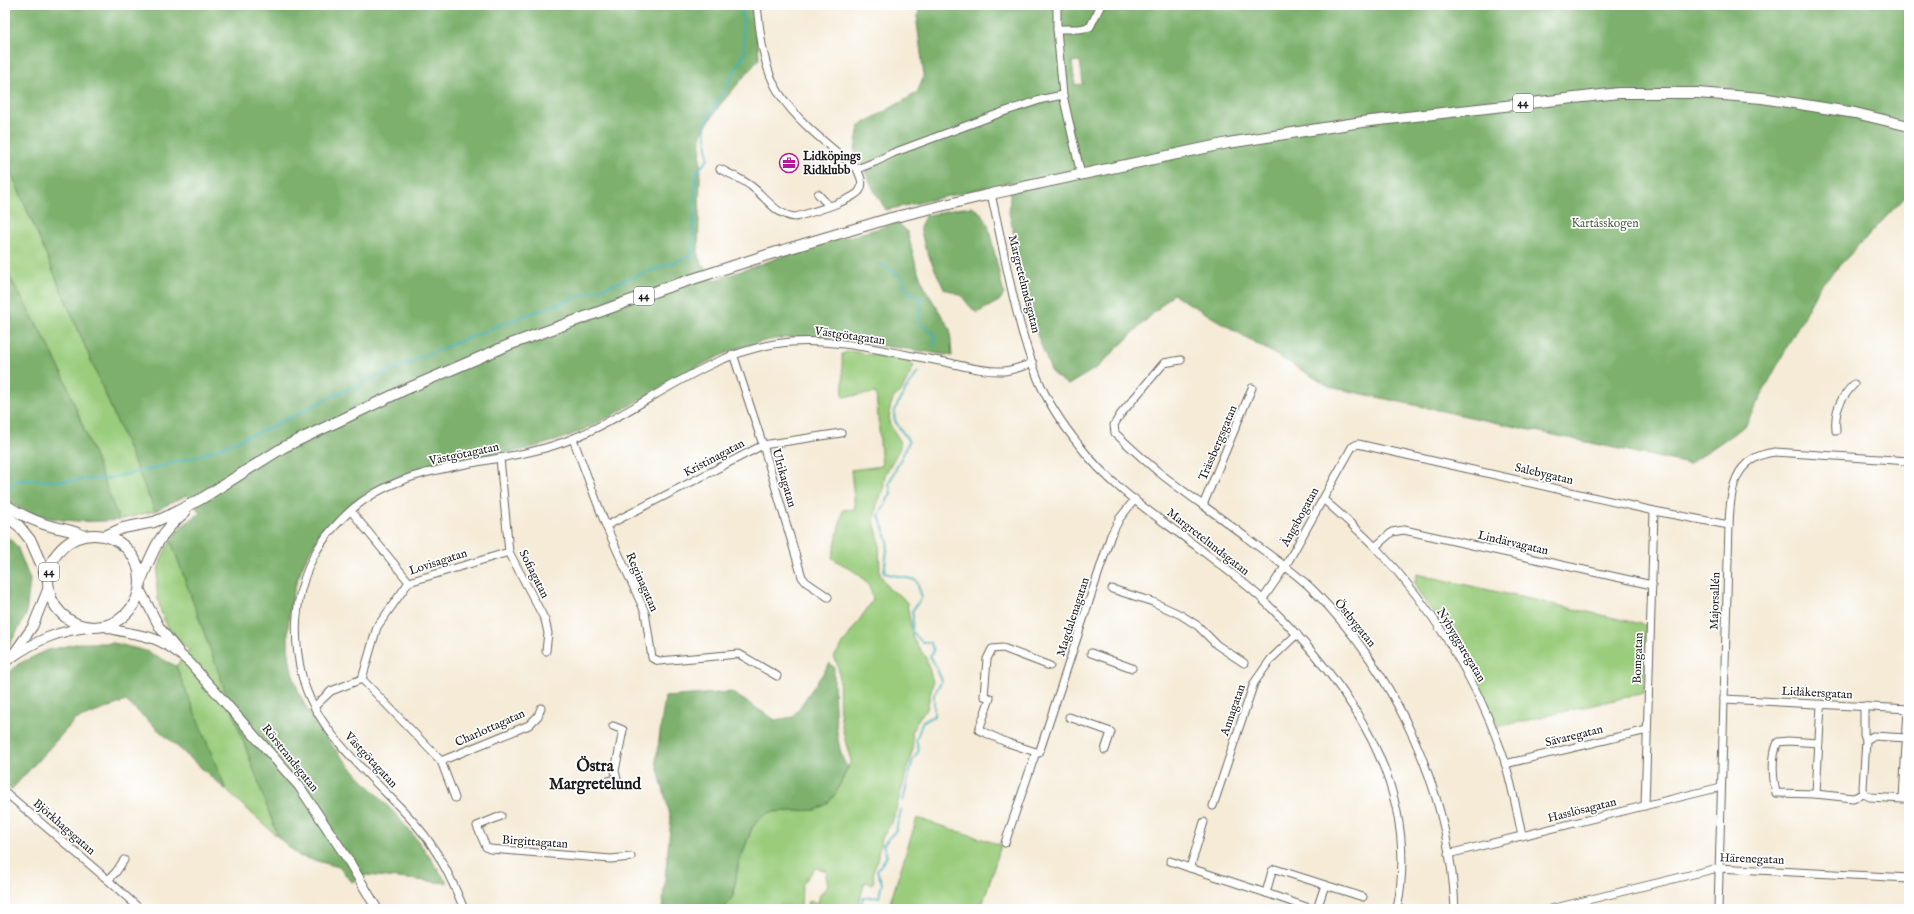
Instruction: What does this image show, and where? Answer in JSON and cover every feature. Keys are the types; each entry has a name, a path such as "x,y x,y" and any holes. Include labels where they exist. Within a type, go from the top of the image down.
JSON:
{"main road":[{"name":"44","path":"105,536 123,528 162,519 201,499 284,447 402,391 511,344 662,289 767,255 891,218 991,194 1228,143 1346,125 1619,93 1697,92 1762,98 1855,112 1909,126"},
{"name":"44","path":"5,515 19,526 31,541 48,583 54,603 65,616 75,623 92,627 104,626 124,616 134,604 140,585 159,539 172,523 201,499"},
{"name":"44","path":"5,504 18,514 44,524 74,530 84,536"},
{"name":"44","path":"48,583 50,568 58,552 72,540 84,536 105,536 116,540 130,552 139,568 140,585"},
{"path":"6,661 33,626 48,583"},
{"name":"Rörstrandsgatan","path":"140,585 160,628 181,655 220,695 299,786 347,858 377,909"},
{"name":"Rörstrandsgatan","path":"104,626 115,631 145,636 181,655"},
{"path":"6,661 43,638 80,628 92,627"}],"street":[{"path":"720,169 750,186 780,213 788,217 796,217 851,198 859,192 862,179 857,169 820,139 779,92 770,74 764,52 757,5"},
{"path":"1057,5 1057,29 1063,96 1081,175"},
{"path":"1057,29 1079,30 1090,27 1101,5"},
{"path":"857,169 893,153 1003,112 1043,99 1063,96"},
{"path":"818,194 829,206"},
{"name":"Margretelundsgatan","path":"991,194 1014,296 1033,363 1046,394 1079,446 1102,472 1134,499 1263,599 1297,634 1338,683 1372,738 1387,776 1397,813 1402,849 1401,883 1397,909"},
{"name":"Västgötagatan","path":"464,909 456,889 442,862 419,828 333,735 314,707 306,689 298,654 296,624 299,600 308,570 316,551 327,534 351,511 372,494 398,481 439,470 553,446 573,439 609,421 705,367 733,354 782,342 818,341 856,346 978,369 1004,371 1033,363"},
{"name":"Ulrikagatan","path":"733,354 763,445 802,577 806,582 828,597"},
{"name":"Östbygatan","path":"1181,360 1164,363 1116,421 1114,429 1115,433 1163,475 1285,567 1314,591 1354,636 1398,705 1411,731 1428,776 1440,813 1448,854 1455,909"},
{"path":"1836,432 1835,416 1838,407 1841,399 1854,384"},
{"name":"Trässbergsgatan","path":"1204,505 1252,388"},
{"name":"Kristinagatan","path":"606,526 763,445 841,433"},
{"name":"Reginagatan","path":"573,439 606,526 645,612 652,658 659,661 739,654 777,676"},
{"name":"Ängsbogatan","path":"1263,599 1285,567 1355,445"},
{"name":"Salebygatan","path":"1355,445 1654,511 1729,525"},
{"name":"Majorsallén","path":"1718,909 1729,525 1731,494 1736,477 1746,464 1762,455 1784,452 1909,461"},
{"name":"Sofiagatan","path":"500,458 509,552 545,620 548,634 546,651"},
{"name":"Magdalenagatan","path":"1005,843 1039,750 1111,535 1120,518 1134,499"},
{"name":"Nybyggaregatan","path":"1323,499 1375,547 1418,597 1452,648 1481,702 1505,764 1522,836"},
{"path":"351,511 409,582"},
{"name":"Bomgatan","path":"1645,806 1654,511"},
{"name":"Lindärvagatan","path":"1375,547 1392,532 1404,530 1652,585"},
{"name":"Lovisagatan","path":"362,679 377,627 409,582 509,552"},
{"path":"1112,589 1168,607 1198,626 1208,638 1244,663"},
{"name":"Annagatan","path":"1213,806 1254,683 1271,659 1297,634"},
{"path":"1039,750 1008,743 979,730 990,698 984,696 987,659 992,649 1003,648 1050,666"},
{"path":"1091,653 1132,668"},
{"path":"314,707 331,691 362,679 441,761 456,798"},
{"name":"Lidåkersgatan","path":"1724,699 1909,709"},
{"path":"1815,794 1821,704"},
{"path":"1864,706 1864,735 1866,740 1864,794"},
{"name":"Charlottagatan","path":"441,761 529,725 538,716 541,708"},
{"path":"1819,743 1788,741 1778,742 1773,779 1776,793 1815,794 1853,798 1864,794 1870,797 1906,799 1909,709"},
{"path":"1069,717 1111,732 1104,750"},
{"path":"604,782 617,779 615,771 623,730 613,726"},
{"name":"Sävaregatan","path":"1505,764 1647,730"},
{"path":"1866,740 1873,736 1907,738"},
{"name":"Hasslösagatan","path":"1448,854 1721,787"},
{"name":"Björkhagsgatan","path":"5,792 140,909"},
{"name":"Birgittagatan","path":"502,816 477,826 486,847 490,849 611,859 631,857"},
{"path":"1190,868 1204,822"},
{"path":"108,880 116,872 124,860"},
{"path":"1170,861 1312,909"},
{"name":"Härenegatan","path":"1551,909 1718,868 1909,878"},
{"path":"1266,893 1272,871 1275,869 1363,897"},
{"path":"1317,909 1325,885"}],"green space":[{"path":"5,5 756,5 759,59 719,106 701,134 698,257 713,281 800,250 898,223 907,231 917,269 926,290 950,329 952,356 836,339 806,337 783,338 748,345 726,353 696,368 597,424 576,433 538,446 416,471 388,482 363,496 341,513 322,534 307,557 296,583 290,611 288,641 291,668 299,693 311,716 326,738 405,825 424,849 447,883 367,875 352,882 339,867 299,856 278,837 171,541 178,529 200,513 187,495 155,511 5,158"},
{"name":"Kartåsskogen","path":"920,5 1909,5 1909,193 1819,287 1745,426 1689,464 1330,387 1173,294 1098,367 1068,385 1052,373 1033,324 1009,212 1011,182 886,210 874,190 855,151 859,126 917,93 924,76 917,23","holes":["1080,61 1083,84 1075,85 1072,62"]},
{"path":"5,158 155,511 119,520 65,380 48,344 5,269"},
{"path":"972,207 981,213 988,225 1004,294 999,301 977,313 964,298 957,293 944,289 925,248 920,227 925,216 955,209"},
{"path":"5,269 48,344 65,380 119,520 59,520 30,512 5,498"},
{"path":"850,351 908,361 914,366 902,390 893,399 890,408 889,423 899,439 900,448 885,475 883,491 877,504 874,521 879,540 880,574 889,589 901,596 907,603 913,639 926,658 933,682 927,709 919,718 912,731 913,749 893,820 882,838 878,860 873,872 874,880 872,884 865,882 857,909 807,909 809,901 818,903 820,895 828,885 826,875 827,871 815,868 802,885 801,909 788,909 789,906 782,905 770,909 724,909 733,896 738,866 752,828 759,819 770,812 816,810 828,803 836,793 851,761 842,725 840,712 839,676 837,663 834,657 873,600 868,585 864,579 853,570 832,558 843,510 855,509 851,470 882,466 876,393 843,397 842,354"},
{"path":"5,534 17,546 30,580 26,615 5,653 5,605 7,602"},
{"path":"171,541 278,837 226,790 176,666 189,650 171,632 164,619 160,608 157,585 160,562"},
{"path":"1417,574 1646,625 1644,693 1498,727 1472,675 1444,626 1417,589 1415,581"},
{"path":"80,643 114,643 146,651 176,666 226,790 126,701 75,720 11,790 5,785 5,678 18,664 48,650"},
{"path":"830,663 834,667 837,735 843,760 848,767 836,793 828,803 816,810 770,812 759,819 752,828 738,866 733,896 724,909 662,909 671,819 656,761 665,697 731,692 775,720 793,717"},
{"path":"917,818 1001,845 981,909 888,909"}],"waterway":[{"path":"5,491 18,480 65,481 109,478 148,470 205,454 271,427 335,395 417,359 513,320 692,256 696,173 708,159 705,124 745,53 741,5"},
{"path":"880,264 898,275 907,288 909,294 921,298 919,318 920,325 933,332 935,338 934,345"},
{"path":"903,801 912,762 919,750 916,740 923,721 934,716 934,694 942,681 930,656 934,650 930,642 922,642 912,632 912,611 922,597 916,580 884,573 888,542 879,516 891,493 889,483 909,442 898,426 894,415 898,403 918,372"},
{"path":"5,557 8,572 5,587"},
{"path":"860,909 863,898 879,897 882,883 877,871 887,856 883,845 896,830 901,810"}],"place":[{"name":"Lidköpings Ridklubb","path":"789,163"}],"district":[{"name":"Östra Margretelund","path":"595,776"}]}
